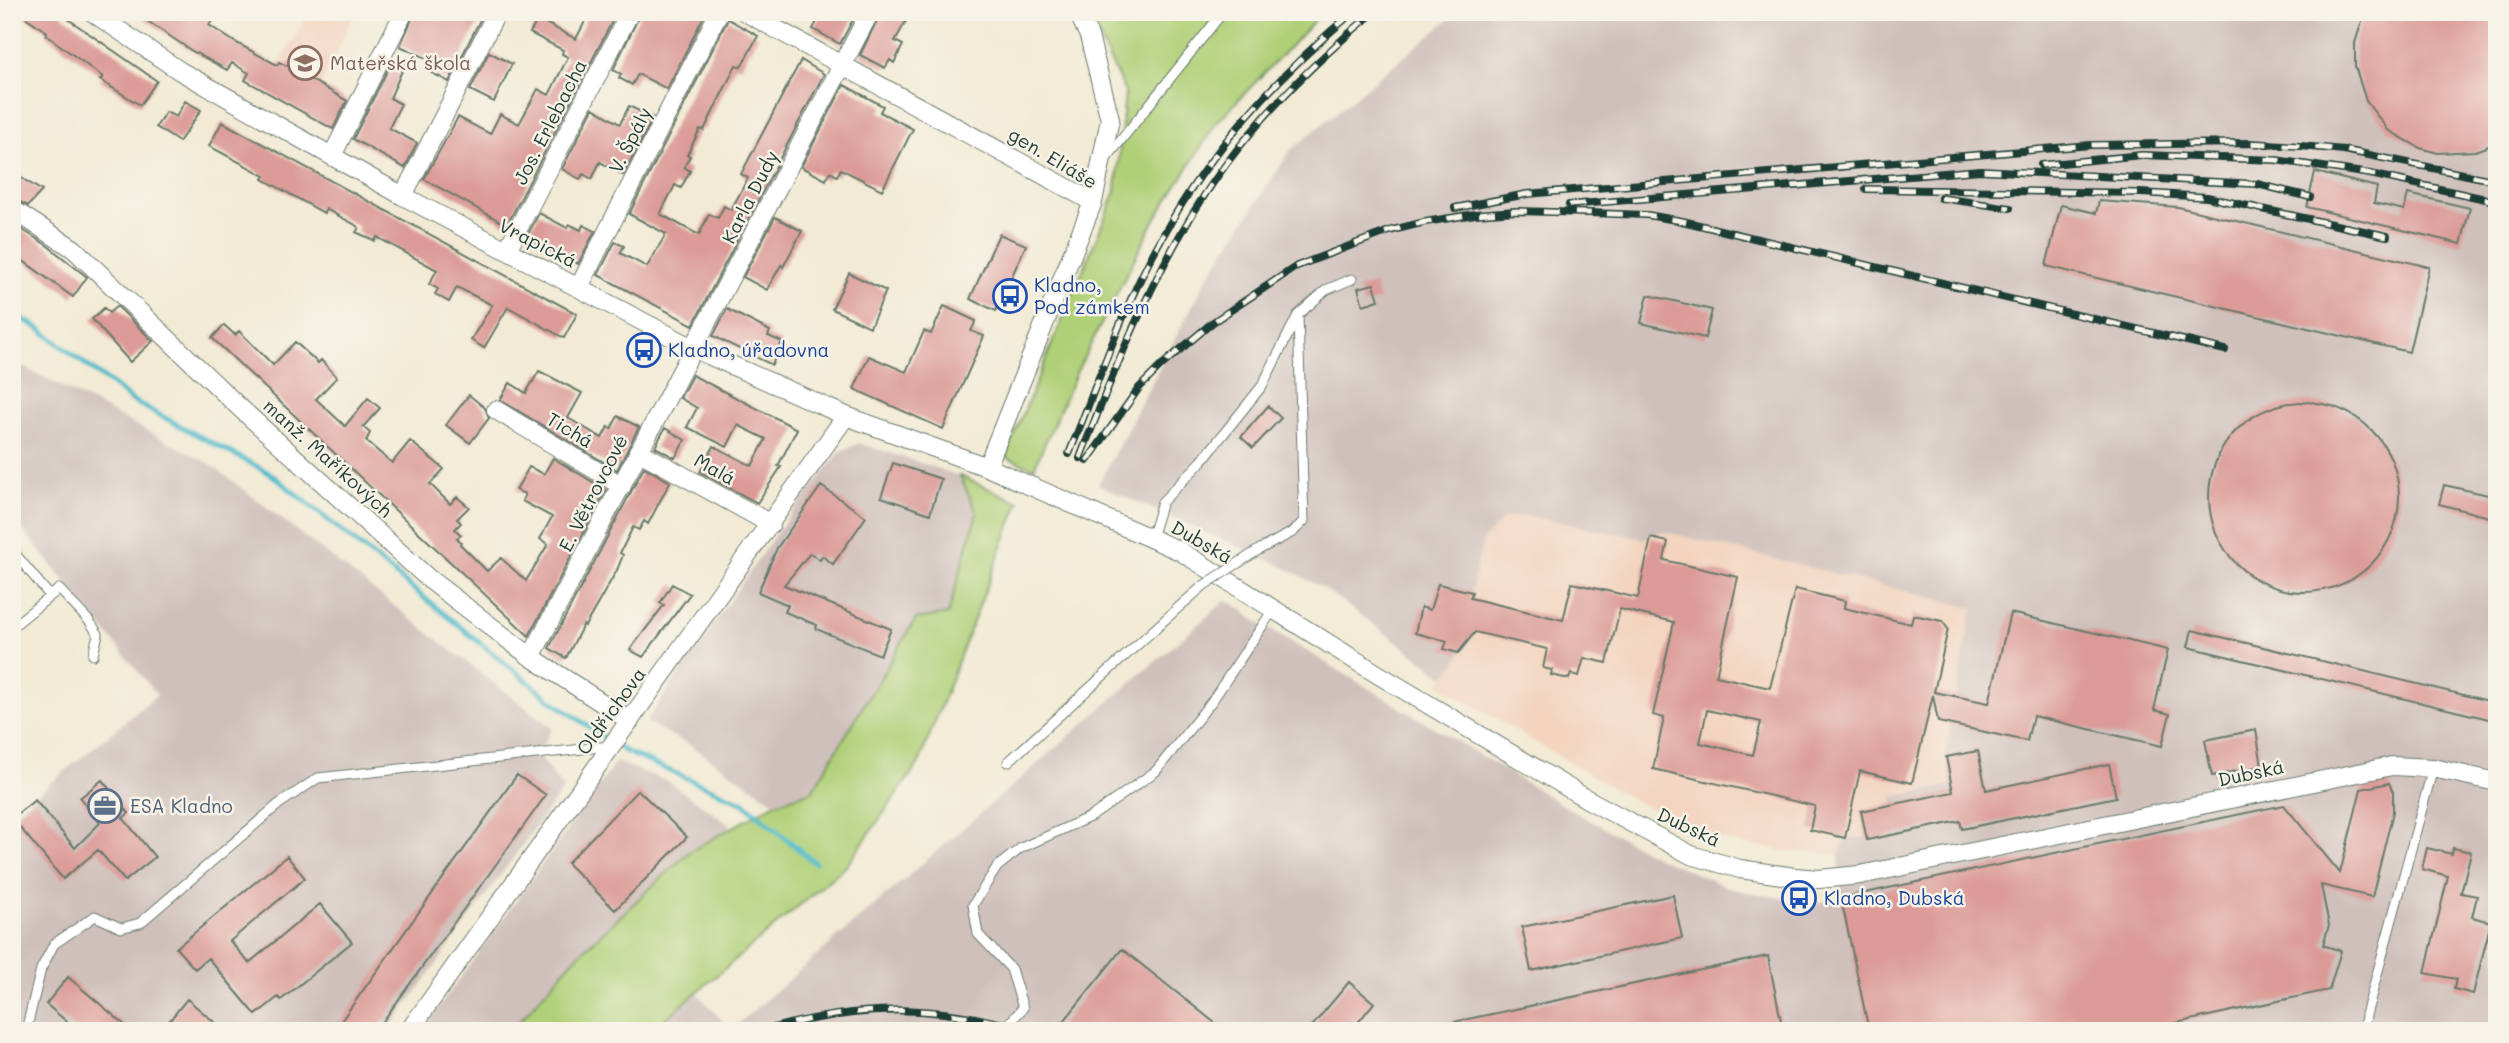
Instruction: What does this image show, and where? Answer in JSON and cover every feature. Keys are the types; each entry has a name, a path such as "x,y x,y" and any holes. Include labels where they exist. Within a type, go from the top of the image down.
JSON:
{"street":[{"name":"Vrapická","path":"92,12 180,71 403,196 695,349 846,416 987,467"},
{"path":"332,156 404,12"},
{"path":"403,196 496,12"},
{"name":"Jos. Erlebacha","path":"507,250 631,12"},
{"name":"V. Špály","path":"579,287 719,12"},
{"name":"gen. Eliáše","path":"745,12 1094,202 987,467"},
{"name":"Karla Dudy","path":"695,349 870,12"},
{"path":"1078,12 1089,36 1110,119 1094,202"},
{"name":"manž. Maříkových","path":"12,209 74,248 239,407 429,579 531,657 630,721"},
{"name":"E. Větrovcové","path":"531,657 638,451 695,349"},
{"name":"Tichá","path":"496,410 622,486"},
{"name":"Oldřichova","path":"409,1031 846,416"},
{"name":"Malá","path":"638,451 771,524"},
{"name":"Dubská","path":"987,467 1180,551 1587,799 1692,855 1718,863 1819,879 1860,875 2392,766 2433,768 2497,782"}],"lane":[{"path":"1101,166 1223,12"},
{"path":"1151,538 1162,502 1201,462 1262,386 1297,315 1326,290 1352,279"},
{"path":"1008,762 1203,586 1260,549 1293,532 1304,522 1297,315"},
{"path":"12,550 50,596"},
{"path":"12,627 59,589 98,634 93,655"},
{"path":"1002,1031 1023,1008 1011,969 978,934 973,905 997,867 1021,848 1092,816 1156,771 1212,701 1273,610"},
{"path":"26,1031 41,969 54,944 95,916 121,928 140,923 279,804 318,778 612,746"},
{"path":"2364,1031 2433,768"}],"shaded area":[{"name":"Mateřská škola","path":"310,12 355,12 307,114 263,90"},
{"path":"1458,12 2497,12 2497,1031 651,1031 697,993 731,1030 1226,600 1242,609 1248,616 1578,814 1657,857 1732,889 1812,904 1840,898 1839,855 1845,838 1866,837 1861,811 1893,804 1892,797 1952,785 1946,757 1973,608 1662,531 1644,539 1524,515 1504,518 1483,540 1463,628 1474,636 1445,677 1325,589 1280,565 1098,485 1207,278 1291,150"},
{"path":"22,366 209,463 552,728 538,755 563,789 388,1031 12,1031 12,815 157,695 12,516 12,374"},
{"path":"859,443 960,476 977,513 948,615 916,619 812,791 776,803 690,745 646,722 775,535 840,452"},
{"path":"1524,515 1662,531 1974,608 1956,698 1952,785 1892,797 1893,804 1866,838 1845,838 1839,855 1740,844 1696,832 1621,793 1439,685 1474,637 1463,628 1483,540 1504,518"},
{"path":"616,762 667,781 733,827 689,852 573,960 511,1031 422,1031"}],"green space":[{"path":"1087,12 1323,12 1217,122 1155,219 1077,371 1034,468 1005,457 1116,191 1125,92"},
{"path":"960,476 1019,502 919,763 847,865 651,1031 511,1031 573,960 689,852 776,803 812,791 916,619 948,614 977,513"}],"building":[{"path":"18,12 58,12 157,81 140,105 100,80 103,77"},
{"path":"134,12 218,12 209,25 277,65 279,62 287,66 290,62 303,68 300,73 347,101 333,129 245,80 249,73 232,63 227,70 192,51"},
{"path":"415,12 484,12 449,82 430,72 435,62 400,46"},
{"path":"590,12 617,12 507,225 424,179 458,117 490,134 500,114 519,124 538,89 549,95 568,57 562,54 563,50 530,33 538,19 576,39"},
{"path":"641,12 706,12 667,89 638,74 632,85 619,78 621,74 613,70"},
{"path":"822,12 857,12 840,44 813,29"},
{"path":"881,12 911,12 895,41 903,45 894,63 890,60 885,68 860,55"},
{"path":"2365,12 2497,12 2497,143 2475,151 2438,153 2420,148 2388,130 2366,101 2355,66 2355,43"},
{"path":"728,19 758,36 741,67 736,65 704,130 700,129 684,167 690,171 681,188 675,185 660,214 699,235 709,214 718,218 724,206 731,210 748,178 741,174 801,60 824,74 693,325 598,275 615,242 624,246 620,253 647,267 666,234 629,214"},
{"path":"489,52 512,64 494,102 470,90"},
{"path":"393,59 405,64 390,98 401,104 389,128 417,143 405,168 353,139"},
{"path":"844,85 883,106 880,112 913,129 882,190 841,169 837,176 830,172 826,180 801,167"},
{"path":"185,101 201,110 179,142 156,127 166,112 176,117"},
{"path":"629,106 653,118 623,175 600,162 592,179 583,174 580,179 562,169 593,108 620,124"},
{"path":"222,122 577,314 564,338 508,307 484,348 471,340 492,305 457,287 449,302 435,294 438,289 429,284 437,270 377,237 375,241 356,232 359,228 354,224 326,209 324,213 263,179 265,176 209,146"},
{"path":"12,172 42,191 28,206 12,198"},
{"path":"2315,172 2377,187 2374,203 2404,210 2408,194 2470,208 2461,244 2307,207"},
{"path":"2099,201 2178,207 2429,267 2409,352 2046,266 2061,205 2096,213"},
{"path":"539,213 567,228 569,224 581,230 583,225 595,231 578,264 527,236"},
{"path":"775,217 802,231 767,290 743,277"},
{"path":"12,223 48,246 87,277 73,297 22,260 12,274"},
{"path":"999,234 1026,245 996,311 970,299"},
{"path":"849,273 886,291 870,327 832,309"},
{"path":"1374,284 1379,300 1363,305 1358,288"},
{"path":"1648,295 1712,310 1705,338 1641,323"},
{"path":"117,306 153,341 130,362 92,319 104,308 109,313"},
{"path":"944,306 976,321 971,331 984,336 943,429 854,389 869,356 906,372 924,331 931,334"},
{"path":"727,309 770,331 768,336 782,342 772,365 713,336"},
{"path":"224,325 235,335 239,331 273,365 295,342 318,363 321,360 337,377 316,399 345,426 368,398 380,408 363,427 370,433 366,441 392,463 410,441 444,469 430,484 450,504 457,497 469,507 457,519 461,523 455,529 461,535 457,538 487,571 501,558 526,581 548,544 540,539 552,517 522,501 525,494 516,490 529,467 544,474 553,458 606,490 529,636 212,338"},
{"path":"539,371 582,393 568,418 602,438 618,416 639,427 617,470 500,400 510,383 526,393"},
{"path":"692,375 797,429 778,466 781,467 757,503 700,472 714,446 752,466 766,439 738,425 727,447 687,427 697,408 680,398"},
{"path":"469,395 485,408 489,418 470,443 446,425"},
{"path":"2304,402 2340,409 2371,430 2392,461 2399,497 2392,533 2371,564 2340,585 2304,592 2268,585 2237,564 2216,533 2209,497 2216,461 2237,430 2268,409"},
{"path":"1268,406 1281,418 1253,448 1241,437"},
{"path":"665,428 685,440 675,458 655,447"},
{"path":"893,463 941,479 930,514 881,497"},
{"path":"644,467 670,482 648,524 644,521 639,530 633,527 620,553 623,555 617,570 566,658 549,648"},
{"path":"2444,485 2497,497 2497,519 2439,504"},
{"path":"821,486 866,517 833,564 822,556 820,560 810,553 784,585 891,629 880,655 816,629 817,625 785,612 788,605 758,592 777,548"},
{"path":"1651,538 1668,542 1664,560 1738,577 1716,676 1770,688 1795,589 1845,601 1844,608 1911,624 1913,615 1942,621 1948,629 1934,692 1989,703 2010,613 2168,650 2154,710 2170,714 2162,746 2033,716 2027,741 1938,722 1933,695 1912,783 1860,771 1845,838 1810,830 1815,806 1653,769 1664,718 1653,715 1674,622 1620,609 1607,663 1584,658 1579,676 1571,674 1569,679 1551,675 1552,670 1543,668 1547,649 1475,632 1458,653 1444,649 1447,641 1415,633 1421,607 1430,610 1438,584 1472,592 1470,598 1563,620 1572,583 1638,598","holes":["1707,710 1761,722 1753,755 1700,743"]},
{"path":"672,584 690,594 643,657 630,650 664,605 660,603"},
{"path":"2192,630 2497,703 2497,721 2188,647"},
{"path":"2256,730 2262,766 2212,776 2205,740"},
{"path":"1978,751 1986,790 2109,764 2116,797 1962,829 1960,821 1867,840 1861,811 1953,792 1946,757"},
{"path":"517,775 546,795 376,1031 334,1031"},
{"path":"102,780 129,813 123,818 155,857 125,881 98,850 63,879 12,818 35,800 75,848 100,823 80,798"},
{"path":"2389,783 2393,792 2393,812 2372,897 2321,885 2329,925 2323,945 2341,951 2329,990 2139,1031 1869,1031 1841,898 2284,805 2340,873 2361,789"},
{"path":"638,790 687,837 615,910 567,863"},
{"path":"2427,848 2452,854 2453,848 2471,852 2461,893 2477,896 2472,917 2491,922 2473,994 2454,989 2456,979 2425,973 2448,876 2422,869"},
{"path":"287,856 305,878 230,941 249,963 320,904 352,942 281,1000 278,997 256,1015 208,958 195,969 176,948"},
{"path":"1673,895 1682,938 1531,971 1522,927"},
{"path":"1122,949 1225,1031 1056,1031"},
{"path":"1768,956 1783,1031 1445,1031 1444,1024"},
{"path":"68,977 132,1031 78,1031 46,1004"},
{"path":"1349,982 1374,1003 1351,1031 1308,1031"},
{"path":"187,999 225,1031 161,1031"}],"waterway":[{"path":"12,313 37,327 133,401 271,474 552,701 624,751 744,803 815,863"}],"railway":[{"path":"1069,454 1136,287 1183,202 1248,114 1299,61 1353,12"},
{"path":"1080,458 1151,289 1195,209 1263,118 1309,70 1374,12"},
{"path":"1455,208 1527,194 2091,145 2249,143 2301,146 2344,150 2497,181"},
{"path":"2041,165 2142,155 2276,160 2370,174 2495,201"},
{"path":"1569,205 1980,170 2257,184 2310,197"},
{"path":"1866,189 2141,193 2207,197 2387,236"},
{"path":"1941,198 2010,208"},
{"path":"1087,461 1139,388 1162,365 1213,322 1297,266 1389,231 1475,214 1516,211 1588,213 1647,215 1682,221 2225,350"},
{"path":"762,1031 830,1016 895,1010 961,1015 1029,1031"}],"place":[{"name":"Mateřská škola","path":"305,63"},
{"name":"Kladno, Pod zámkem","path":"1010,296"},
{"name":"Kladno, úřadovna","path":"644,350"},
{"name":"ESA Kladno","path":"105,806"},
{"name":"Kladno, Dubská","path":"1799,898"}]}
